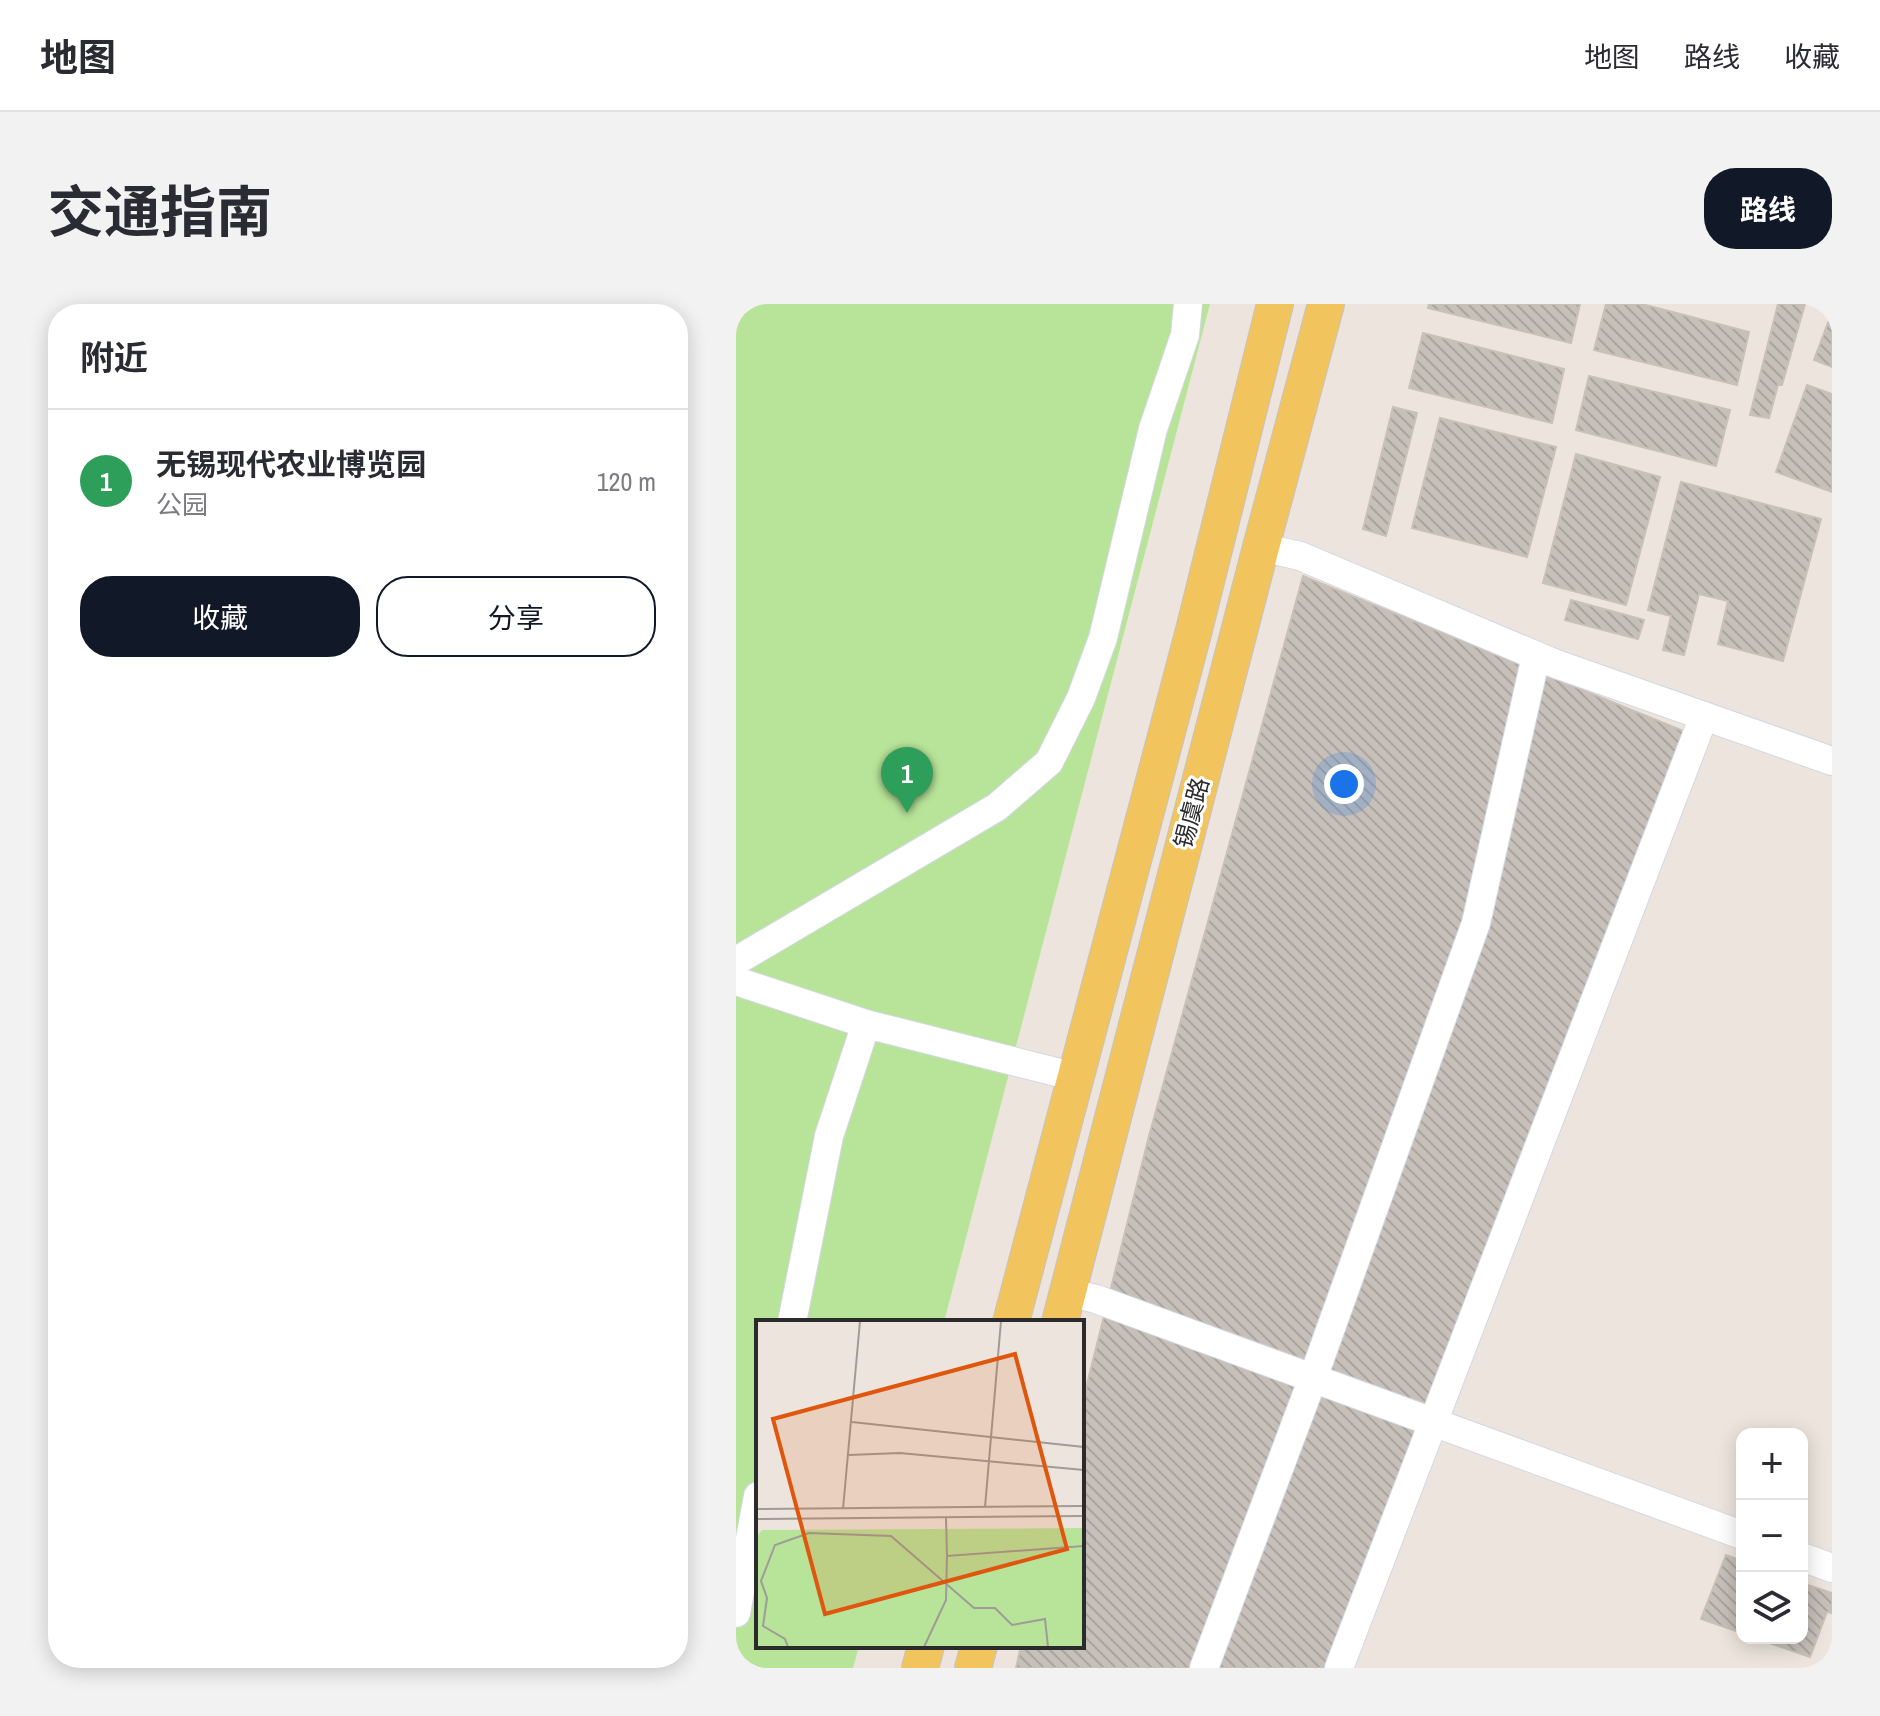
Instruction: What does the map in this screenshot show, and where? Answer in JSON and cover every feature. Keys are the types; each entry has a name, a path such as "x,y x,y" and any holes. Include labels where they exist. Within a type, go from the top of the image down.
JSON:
{"main road":[{"name":"锡虞路","path":"1012,1320 1194,630 1275,304"},
{"name":"锡虞路","path":"1064,1307 1326,304"},
{"path":"920,1668 925,1648"},
{"path":"973,1668 978,1648"}],"street":[{"path":"736,961 997,807 1049,762 1081,698 1103,638 1153,429 1185,335 1188,304"},
{"path":"1261,547 1300,556 1536,656 1832,761"},
{"path":"1204,1668 1313,1378 1476,923 1536,656"},
{"path":"1339,1668 1704,716"},
{"path":"736,981 866,1024 1076,1077"},
{"path":"792,1320 829,1136 866,1024"},
{"path":"1064,1307 1096,1299 1736,1533"},
{"path":"736,1613 756,1507"},
{"path":"1808,1559 1832,1568"}],"green space":[{"path":"736,304 1210,304 945,1320 756,1320 756,1648 858,1648 853,1668 736,1668"}],"building":[{"path":"1429,304 1580,304 1571,343 1428,308"},
{"path":"1606,304 1642,304 1749,332 1737,385 1594,350"},
{"path":"1778,304 1805,304 1782,385 1778,385 1769,418 1750,415"},
{"path":"1832,312 1832,367 1814,360"},
{"path":"1423,333 1564,369 1552,423 1409,388"},
{"path":"1589,376 1730,410 1716,466 1576,430"},
{"path":"1807,385 1832,394 1832,492 1776,472"},
{"path":"1393,407 1417,413 1386,536 1363,529"},
{"path":"1440,418 1556,447 1527,557 1412,528"},
{"path":"1576,454 1660,477 1626,605 1543,583"},
{"path":"1681,482 1821,519 1783,661 1718,644 1728,601 1699,594 1684,655 1663,650 1671,616 1648,610"},
{"path":"1303,576 1708,741 1351,1668 1016,1668 1021,1648 1084,1648 1084,1396 1149,1136"},
{"path":"1571,600 1644,620 1638,639 1565,620"},
{"path":"1726,1555 1736,1559 1736,1631 1701,1619"},
{"path":"1808,1585 1832,1593 1832,1613 1827,1612 1810,1657 1772,1644 1808,1644"}],"place":[{"name":"无锡现代农业博览园","path":"907,813"}]}
